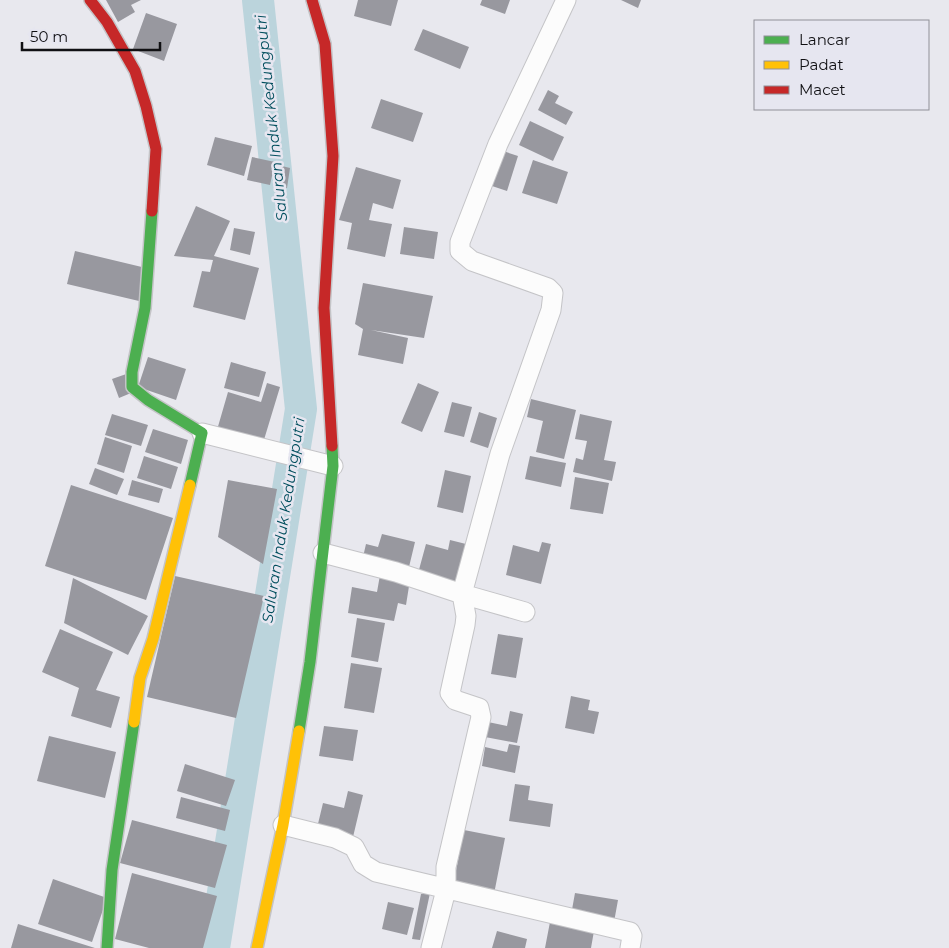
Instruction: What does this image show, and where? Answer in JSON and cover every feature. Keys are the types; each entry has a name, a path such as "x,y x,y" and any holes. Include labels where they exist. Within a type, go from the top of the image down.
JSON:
{"street":[{"path":"90,0 107,22 135,71 146,106 156,149 145,308 132,372 132,387 151,402 192,425 202,434 333,466"},
{"path":"257,948 283,825 310,662 333,466 324,308 332,156 325,44 312,0"},
{"path":"431,948 446,890 446,867 481,712 475,706 455,700 450,693 465,625 462,594 500,454 551,310 553,293 548,288 472,261 460,251 460,242 498,144 566,0"},
{"path":"107,948 112,870 140,678 153,639 202,434"},
{"path":"323,553 396,572 525,612"},
{"path":"283,825 335,838 354,847 362,864 376,872 630,932 632,936 630,948"}],"building":[{"path":"106,0 141,0 131,5 135,12 118,22"},
{"path":"358,0 398,0 391,26 354,16"},
{"path":"482,0 510,0 505,14 480,5"},
{"path":"621,0 641,0 638,8"},
{"path":"146,13 177,24 164,61 133,49"},
{"path":"423,29 469,47 460,69 414,50"},
{"path":"548,90 559,96 555,103 573,112 566,125 538,110"},
{"path":"381,99 423,113 413,142 371,128"},
{"path":"530,121 564,137 553,161 519,145"},
{"path":"215,137 252,146 244,176 207,165"},
{"path":"500,150 518,156 507,191 489,185"},
{"path":"252,157 275,162 270,185 247,180"},
{"path":"533,160 568,172 557,204 522,193"},
{"path":"282,166 290,168 287,188 278,186"},
{"path":"356,167 401,180 393,209 373,203 369,220 392,224 385,257 347,249 352,223 339,220"},
{"path":"196,206 230,221 214,256 259,268 245,320 193,307 202,271 210,272 213,260 174,256"},
{"path":"404,227 438,232 434,259 400,254"},
{"path":"234,228 255,232 250,255 230,250"},
{"path":"75,251 146,268 139,301 67,284"},
{"path":"363,283 433,296 424,338 371,330 408,338 403,364 358,355 363,329 355,324"},
{"path":"148,357 186,369 176,400 138,387"},
{"path":"231,362 266,372 259,397 224,388"},
{"path":"132,372 131,393 119,398 112,379"},
{"path":"267,383 280,387 263,443 217,430 228,392 261,402"},
{"path":"418,383 439,392 422,432 401,423"},
{"path":"531,399 576,410 564,459 536,452 543,421 527,417"},
{"path":"452,402 472,407 464,437 444,432"},
{"path":"479,412 497,418 488,448 470,442"},
{"path":"112,414 148,425 141,446 105,435"},
{"path":"580,414 612,421 604,460 616,462 612,481 573,472 576,458 583,460 587,441 575,439"},
{"path":"153,429 188,440 181,464 145,452"},
{"path":"105,437 132,446 124,473 97,464"},
{"path":"144,456 178,467 171,489 137,478"},
{"path":"530,456 566,463 561,487 525,479"},
{"path":"95,468 124,479 117,495 89,484"},
{"path":"445,470 471,476 463,513 437,507"},
{"path":"575,477 609,483 603,514 570,509"},
{"path":"132,480 163,489 159,503 128,495"},
{"path":"228,480 277,489 263,564 218,537"},
{"path":"71,485 173,518 146,600 45,566"},
{"path":"382,534 415,542 409,567 363,557 366,544 378,547"},
{"path":"450,540 466,544 455,587 417,577 426,544 448,550"},
{"path":"542,542 551,544 541,584 506,575 513,545 539,552"},
{"path":"380,575 410,580 406,605 398,603 394,621 348,613 352,587 377,592"},
{"path":"175,576 264,596 236,718 147,697"},
{"path":"73,578 148,616 128,655 64,623"},
{"path":"357,618 385,623 378,662 351,657"},
{"path":"60,629 113,652 96,690 120,697 111,728 71,716 79,688 42,672"},
{"path":"498,634 523,638 516,678 491,674"},
{"path":"351,663 382,668 374,713 344,708"},
{"path":"571,696 590,700 588,710 599,712 594,734 565,728"},
{"path":"510,711 523,714 517,743 485,737 488,722 507,726"},
{"path":"324,726 358,730 353,761 319,756"},
{"path":"49,736 116,752 105,798 37,781"},
{"path":"509,744 520,746 515,773 482,766 485,747 507,752"},
{"path":"185,764 235,780 226,806 177,791"},
{"path":"515,784 530,786 528,800 553,804 550,827 509,821"},
{"path":"348,791 363,795 353,837 317,828 323,803 344,808"},
{"path":"181,797 230,810 225,831 176,818"},
{"path":"132,820 227,845 215,888 120,863"},
{"path":"464,830 505,838 494,894 453,886"},
{"path":"132,873 217,896 203,948 149,948 115,939"},
{"path":"53,879 107,898 92,942 38,924"},
{"path":"430,893 420,940 412,939 421,894"},
{"path":"575,893 618,900 614,922 571,915"},
{"path":"388,902 414,908 407,935 382,929"},
{"path":"550,922 594,931 591,948 545,948"},
{"path":"18,924 95,948 11,948"},
{"path":"497,931 527,939 525,948 492,948"}],"waterway":[{"name":"Saluran Induk Kedungputri","path":"214,948 301,409 258,0"}],"traffic: fast":[{"path":"152,211 145,308 132,372 132,387 148,400 202,433 190,485"},
{"path":"299,731 310,662 333,466 332,446"},
{"path":"107,948 112,870 134,722"}],"traffic: slow":[{"path":"134,722 140,678 153,639 190,485"},
{"path":"257,948 283,825 299,731"}],"traffic: jam":[{"path":"90,0 107,22 135,71 146,106 156,149 152,211"},
{"path":"312,0 325,44 333,156 324,308 332,446"}]}
